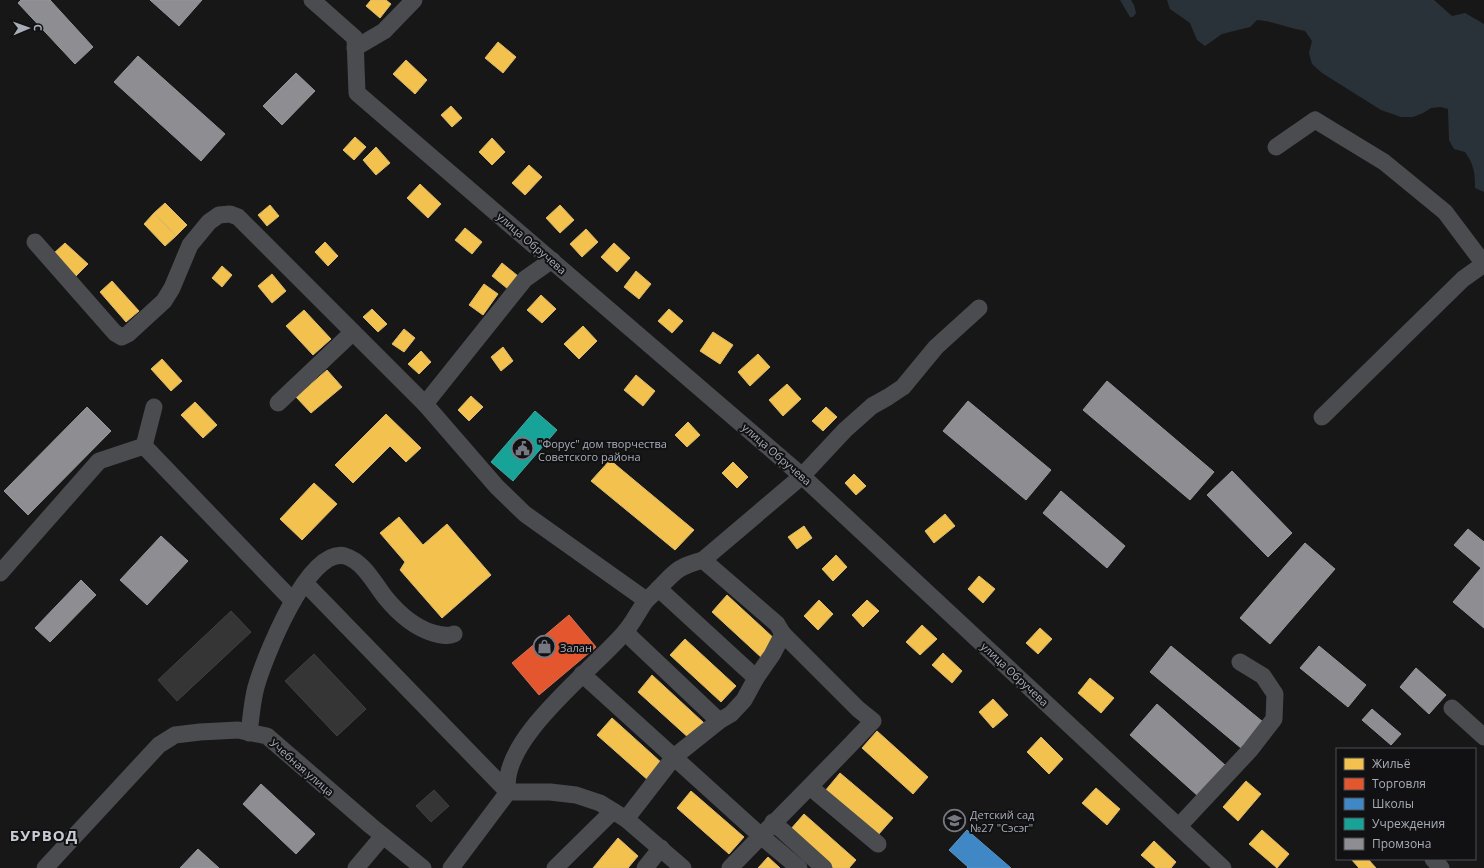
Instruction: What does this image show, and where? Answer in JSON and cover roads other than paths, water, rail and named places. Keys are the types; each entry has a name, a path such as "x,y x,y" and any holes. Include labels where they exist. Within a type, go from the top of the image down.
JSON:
{"street":[{"path":"312,0 355,43 384,30 414,0"},
{"name":"улица Обручева","path":"355,43 357,92 802,476 1224,868"},
{"path":"1276,147 1315,120 1384,162 1445,212 1484,264 1463,279 1322,417"},
{"path":"35,242 115,333 122,337 128,334 164,301 172,288 190,245 209,222 219,215 230,214 238,218 425,404 496,487 524,514 646,600"},
{"path":"425,404 525,279 552,260"},
{"path":"508,792 506,785 510,769 520,747 537,722 582,674 625,632 646,600 672,574 686,565 703,560 802,476 844,430 872,406 902,387 936,347 979,308"},
{"path":"278,403 353,332"},
{"path":"144,446 154,407"},
{"path":"0,573 99,461 144,446"},
{"path":"144,446 292,600"},
{"path":"249,733 256,688 264,662 292,600 315,569 324,561 332,557 344,556 353,559 365,570 405,618 415,625 426,631 442,636 454,634"},
{"path":"703,560 777,624 783,634 858,709 873,721 810,787 773,822 730,868"},
{"path":"305,583 508,792 550,792 576,795 600,802 661,848 683,868"},
{"path":"659,588 756,678"},
{"path":"625,632 719,721"},
{"path":"555,868 619,815 674,757 719,721 731,714 744,700 756,678 772,655 783,634"},
{"path":"1179,826 1250,750 1274,719 1275,694 1263,676 1240,662"},
{"path":"582,674 761,836 799,868"},
{"path":"1452,708 1484,737"},
{"name":"Учебная улица","path":"45,868 159,746 175,735 238,730 267,736 383,836 423,868"},
{"path":"810,787 878,844"},
{"path":"451,868 508,792"},
{"path":"773,822 824,868"},
{"path":"356,868 383,836"},
{"path":"644,868 661,848"},
{"path":"1434,860 1441,868"}],"place":[{"name":"\"Форус\" дом творчества Советского района","path":"522,449"},
{"name":"Залан","path":"545,647"},
{"name":"Детский сад №27 \"Сэсэг\"","path":"954,820"}],"district":[{"name":"БУРВОД","path":"44,835"}]}
